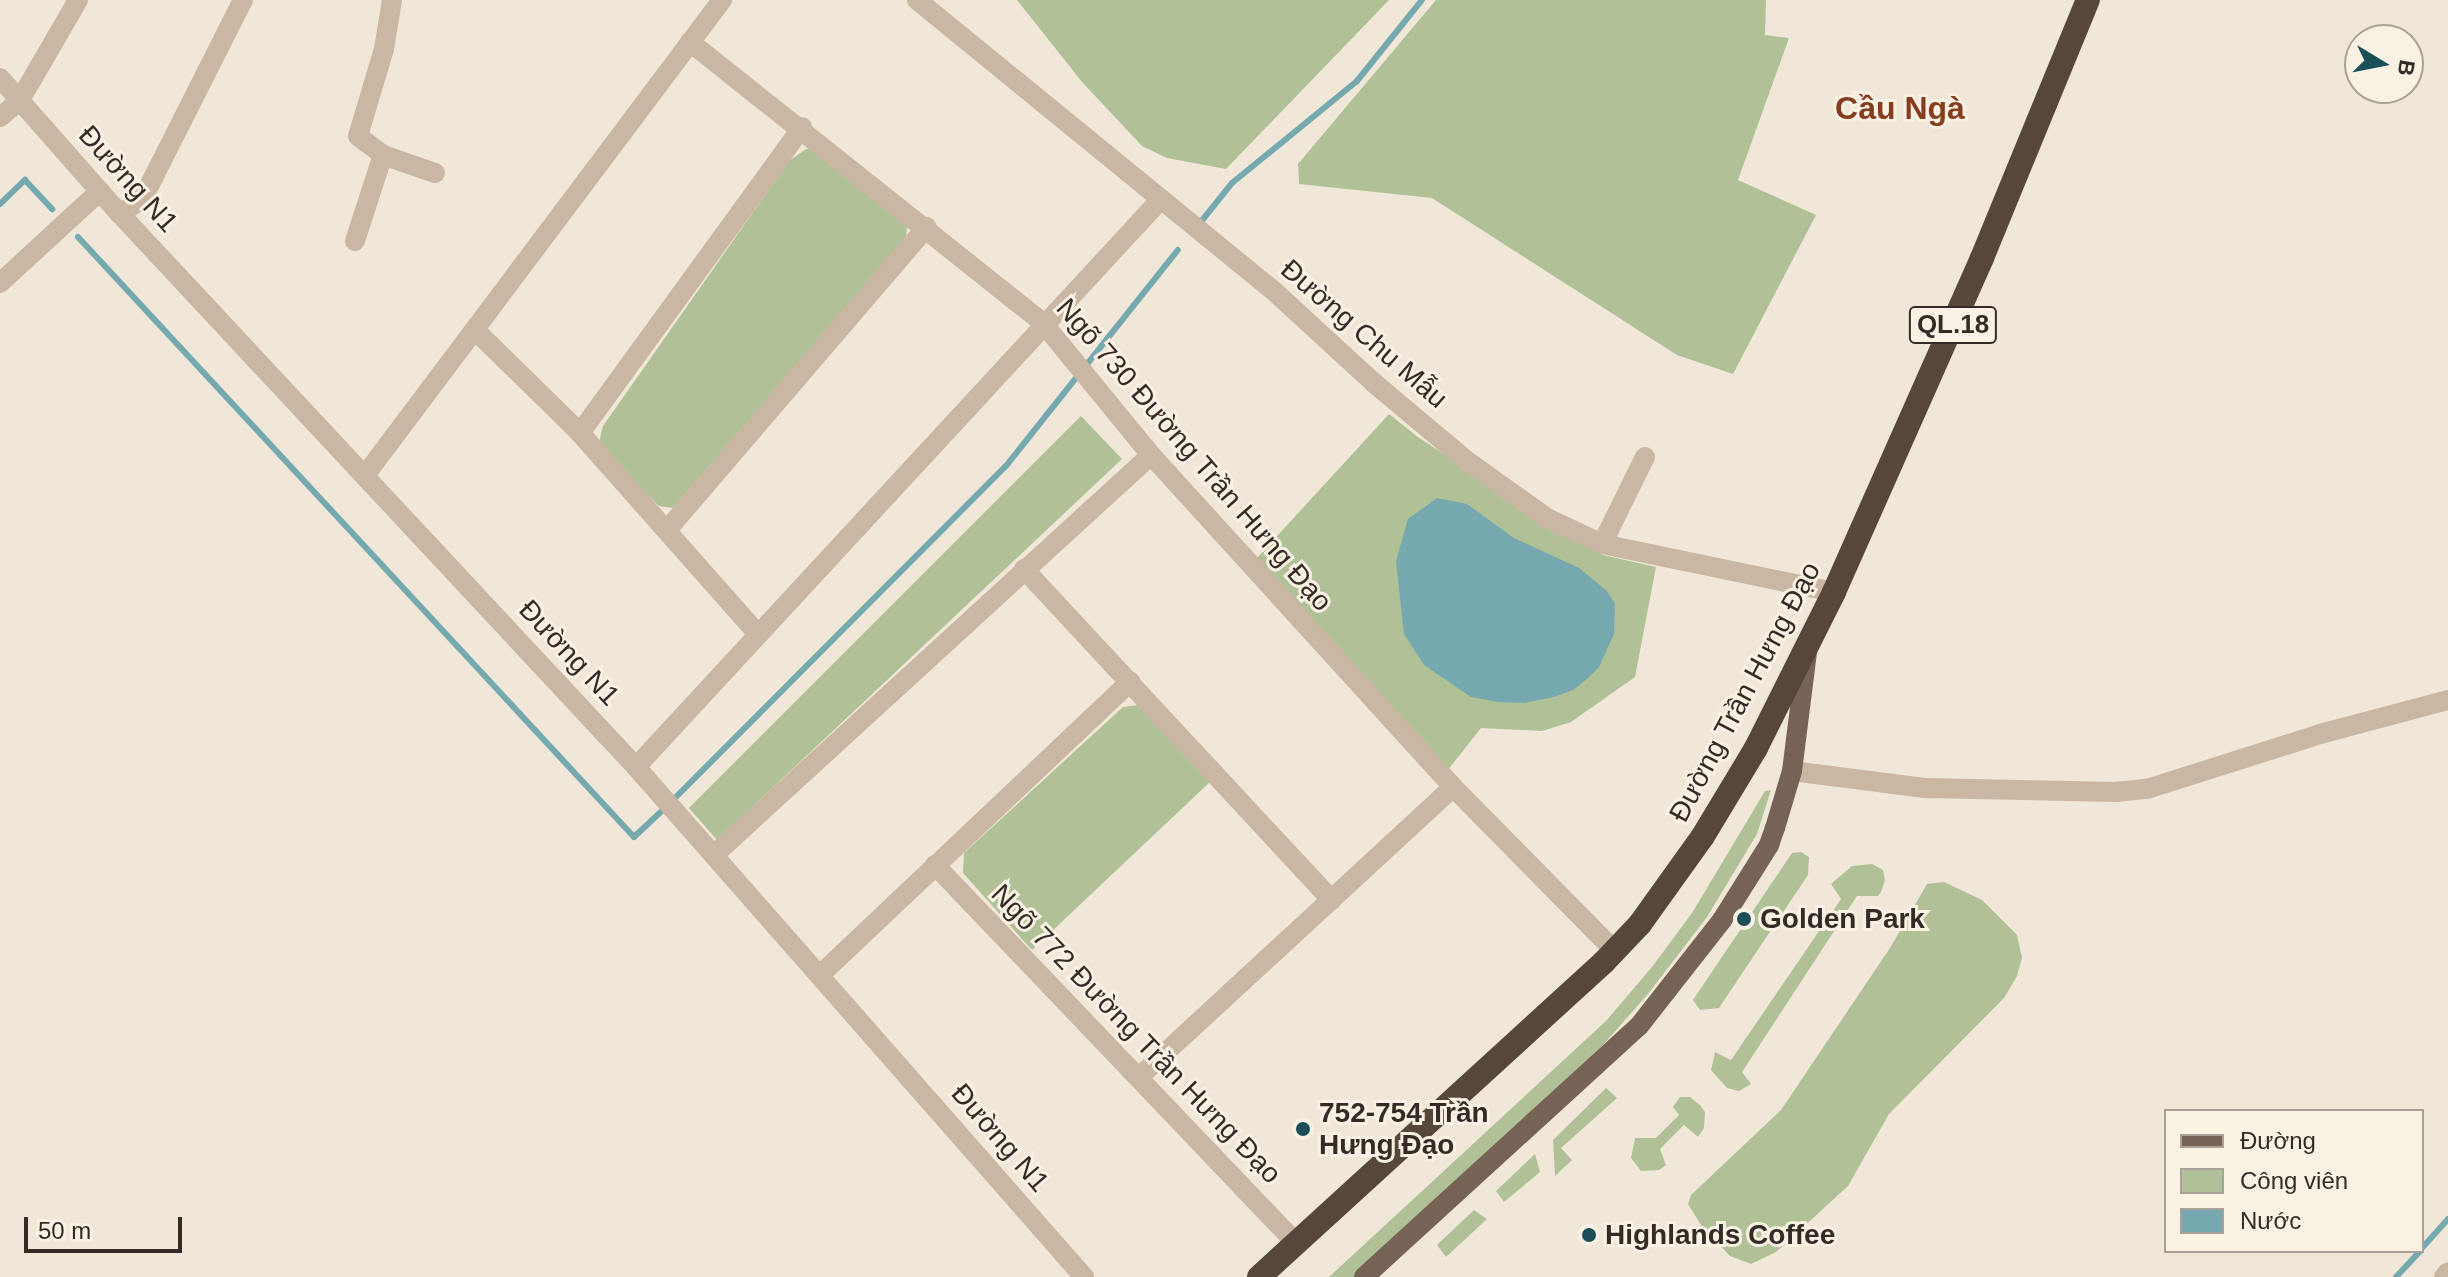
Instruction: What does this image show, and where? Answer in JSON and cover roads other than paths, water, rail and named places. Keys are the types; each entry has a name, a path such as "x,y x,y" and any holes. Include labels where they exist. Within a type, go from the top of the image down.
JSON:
{"highway":[{"name":"Đường Trần Hưng Đạo","path":"1259,1277 1615,951 1640,924 1703,836 1756,748 1834,592 1982,258 2088,0"}],"main road":[{"path":"1364,1277 1639,1026 1722,920 1769,845 1792,771 1808,647"}],"street":[{"path":"0,117 20,100 78,0"},
{"path":"120,214 143,198 243,0"},
{"path":"392,0 381,59 358,136 383,155 435,173"},
{"path":"366,474 722,0"},
{"name":"Đường Chu Mẫu","path":"917,0 1275,292 1374,383 1467,461 1547,518 1602,544 1834,592"},
{"name":"Ngõ 730 Đường Trần Hưng Đạo","path":"690,42 927,227 1050,331 1151,455 1453,787 1615,951"},
{"name":"Đường N1","path":"0,78 120,214 366,474 636,767 1084,1277"},
{"path":"580,433 802,127"},
{"path":"355,241 383,155"},
{"path":"0,283 100,191"},
{"path":"636,767 758,634 1050,331 1161,199"},
{"path":"667,530 927,227"},
{"path":"476,331 580,433 758,634"},
{"path":"714,855 1151,455"},
{"path":"1602,544 1645,457"},
{"path":"1024,569 1332,900"},
{"path":"820,975 1130,682"},
{"path":"1792,771 1925,788 2116,792 2147,789 2320,734 2448,700"},
{"path":"1140,1076 1453,787"},
{"name":"Ngõ 772 Đường Trần Hưng Đạo","path":"935,865 1140,1076 1296,1243"},
{"path":"2444,1277 2448,1272"}],"water":[{"path":"1437,498 1467,504 1514,538 1579,568 1607,591 1615,604 1614,634 1599,667 1573,690 1524,703 1498,702 1471,697 1424,665 1404,634 1396,561 1408,519"}],"waterway":[{"path":"1200,223 1232,183 1357,81 1422,0"},
{"path":"0,204 25,180 52,209"},
{"path":"78,237 634,837 665,808"},
{"path":"673,800 1006,466 1178,250"},
{"path":"2424,1246 2448,1219"},
{"path":"2396,1277 2418,1253"}],"place":[{"name":"Golden Park","path":"1744,919"},
{"name":"752-754 Trần Hưng Đạo","path":"1303,1129"},
{"name":"Highlands Coffee","path":"1589,1235"}],"district":[{"name":"Cầu Ngà","path":"1900,108"}]}
